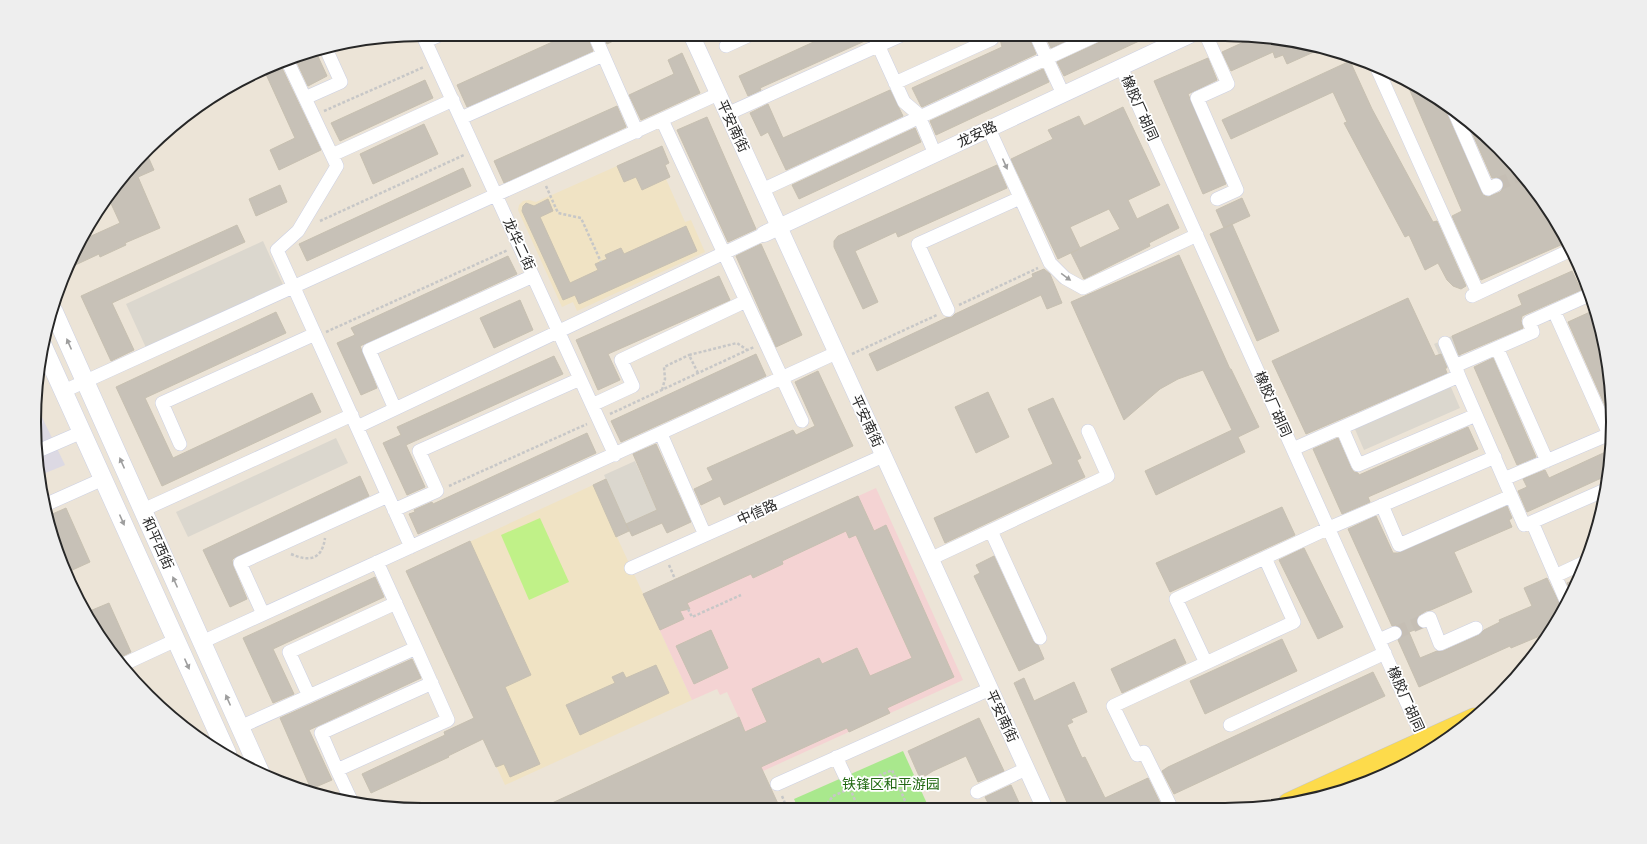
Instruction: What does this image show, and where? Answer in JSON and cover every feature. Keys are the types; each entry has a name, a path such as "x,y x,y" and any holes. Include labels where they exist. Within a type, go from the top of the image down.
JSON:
{"main road":[{"name":"和平西街","path":"56,316 257,766"},
{"name":"和平西街","path":"47,355 225,748"},
{"path":"1308,794 1451,729"}],"street":[{"name":"龙华二街","path":"425,41 615,455"},
{"path":"597,41 637,132"},
{"name":"平安南街","path":"694,41 1042,803"},
{"path":"726,46 737,41"},
{"path":"727,114 874,41"},
{"path":"876,41 904,102 918,114 935,154"},
{"path":"896,83 988,41"},
{"path":"1039,41 1063,94"},
{"path":"762,190 1084,41"},
{"name":"龙安路","path":"764,234 1177,41"},
{"path":"1209,41 1228,84 1197,98 1237,190 1217,199"},
{"path":"305,98 341,82 328,53"},
{"path":"461,118 603,55"},
{"path":"289,65 337,166 298,232 276,250 411,547"},
{"name":"橡胶厂胡同","path":"1121,67 1424,741"},
{"path":"1379,74 1475,294 1566,252"},
{"path":"64,391 718,94"},
{"path":"332,155 453,100"},
{"path":"662,120 802,421"},
{"path":"1458,121 1488,189 1496,185"},
{"path":"989,129 1050,263 1065,278 1083,288 1197,235"},
{"path":"948,310 918,244 1020,198"},
{"path":"143,510 355,421 395,409 764,234"},
{"path":"395,409 369,350 533,276"},
{"path":"1293,449 1342,428 1457,371 1497,348 1533,332 1529,322 1585,297"},
{"path":"592,405 633,386 621,360 746,301"},
{"path":"1554,311 1606,422"},
{"path":"180,444 162,404 315,335"},
{"path":"1445,343 1524,525 1600,492"},
{"path":"1497,348 1547,461"},
{"path":"202,642 836,353"},
{"path":"394,510 437,491 419,451 580,379"},
{"path":"1342,428 1358,465 1476,415"},
{"path":"930,559 1108,476 1088,430"},
{"path":"42,449 82,432"},
{"path":"661,434 705,535"},
{"path":"1504,480 1605,435"},
{"name":"中信路","path":"631,568 883,456"},
{"path":"1206,663 1176,598 1329,528 1494,457"},
{"path":"50,503 103,478"},
{"path":"263,614 240,563 388,496"},
{"path":"1382,505 1399,545 1511,496"},
{"path":"1532,522 1564,596"},
{"path":"991,531 1040,638"},
{"path":"1169,803 1144,752 1137,755 1113,706 1294,622 1265,558"},
{"path":"337,770 448,720 378,562"},
{"path":"1555,576 1578,565"},
{"path":"309,696 289,652 396,603"},
{"path":"1424,621 1430,618 1440,644 1476,628"},
{"path":"1379,640 1395,633"},
{"path":"127,663 176,640"},
{"path":"240,727 416,648"},
{"path":"1230,725 1385,653"},
{"path":"349,796 321,733 432,683"},
{"path":"777,784 990,689"},
{"path":"836,757 845,776"},
{"path":"978,792 1026,769"}],"path":[{"path":"313,116 435,62"},
{"path":"298,232 476,150"},
{"path":"541,175 558,213 581,218 601,262"},
{"path":"315,335 519,245"},
{"path":"662,390 665,379 664,367 689,354 737,342 748,350"},
{"path":"689,354 698,373"},
{"path":"277,546 301,559 314,558 323,548 328,523"},
{"path":"688,609 692,617 741,595"},
{"path":"828,803 833,796 892,770 906,803"},
{"path":"845,776 856,803"}],"shaded area":[{"path":"617,166 624,182 636,177 642,190 666,179 685,222 691,220 705,252 577,311 573,302 562,307 518,210 519,205 523,201 529,200 536,202"},
{"path":"263,241 284,287 147,350 126,304"},
{"path":"1452,336 1463,360 1445,368 1434,344"},
{"path":"1450,385 1460,408 1364,450 1354,427"},
{"path":"41,416 65,465 44,473"},
{"path":"336,438 348,463 188,537 176,512"},
{"path":"635,461 657,510 626,524 604,475"},
{"path":"593,485 692,700 505,785 406,571"},
{"path":"876,488 963,680 763,771 727,692 720,695 717,689 692,700 643,594"}],"green space":[{"path":"540,518 569,582 529,600 501,535"},
{"name":"铁锋区和平游园","path":"903,751 927,803 796,803 794,799"}],"building":[{"path":"554,41 589,41 593,51 467,107 457,85"},
{"path":"606,41 613,41 607,44"},
{"path":"816,41 865,41 760,88 761,90 748,96 739,76"},
{"path":"1000,41 1031,41 1036,54 922,107 921,106 912,88 1002,47"},
{"path":"1048,41 1066,41 1051,48"},
{"path":"1139,41 1064,76 1057,62 1100,42"},
{"path":"1244,42 1275,44 1314,52 1287,64 1283,55 1275,58 1273,52 1231,71 1222,52"},
{"path":"682,53 700,93 641,120 629,95 674,74 668,60"},
{"path":"318,56 327,76 308,86 297,62"},
{"path":"1208,58 1217,80 1188,94 1226,184 1203,194 1154,81"},
{"path":"1349,62 1351,62 1372,109 1433,222 1437,221 1466,286 1461,289 1453,286 1447,280 1438,263 1425,270 1409,235 1405,237 1344,123 1347,122 1333,92 1231,139 1222,120"},
{"path":"282,68 321,150 279,170 270,150 295,138 266,74"},
{"path":"1043,69 1049,82 936,135 930,121"},
{"path":"425,80 433,98 340,141 331,123"},
{"path":"1409,88 1446,112 1483,195 1488,197 1500,192 1503,189 1503,182 1497,177 1492,178 1472,133 1494,153 1527,190 1542,210 1562,244 1481,280 1452,216 1462,211"},
{"path":"890,90 903,116 786,170 768,132 761,136 750,113 768,104 783,138"},
{"path":"617,106 626,127 504,183 494,161"},
{"path":"1123,107 1160,185 1128,200 1137,219 1168,204 1179,228 1149,243 1150,246 1084,279 1071,253 1079,249 1058,259 1011,159 1053,139 1048,130 1079,116 1084,126","holes":["1109,209 1120,229 1080,248 1070,227"]},
{"path":"707,117 756,229 728,242 677,130"},
{"path":"424,124 438,154 373,184 360,154"},
{"path":"915,128 921,142 799,199 792,185"},
{"path":"662,146 669,163 665,165 670,177 642,190 636,177 624,182 617,166"},
{"path":"149,158 154,170 138,177 160,228 125,243 126,245 100,257 99,254 75,265 89,237 120,223 111,203"},
{"path":"997,165 1007,188 898,237 896,232 855,251 878,302 863,309 834,247 834,241 838,236"},
{"path":"463,168 471,186 307,261 299,244"},
{"path":"280,185 287,202 256,216 249,199"},
{"path":"1242,198 1250,216 1224,228 1216,210"},
{"path":"548,199 553,211 540,217 570,283 598,270 595,264 607,259 605,255 621,248 624,254 686,226 697,251 579,304 575,295 563,300 522,211 523,206 526,203 534,206"},
{"path":"1232,224 1279,331 1257,341 1210,234"},
{"path":"237,225 245,242 112,303 134,350 111,361 81,296"},
{"path":"761,244 802,335 776,347 736,256"},
{"path":"1179,255 1230,369 1259,427 1238,437 1245,452 1156,495 1145,471 1232,430 1203,370 1178,379 1160,389 1124,420 1071,302"},
{"path":"508,256 517,274 360,346 377,388 361,395 337,343 355,335 351,328"},
{"path":"1044,269 1050,274 1062,303 1047,309 1041,295 877,371 869,354 946,318 952,317 955,314 1033,277 1032,274"},
{"path":"1572,271 1581,290 1522,316 1521,321 1523,328 1459,355 1452,336 1522,305 1518,295"},
{"path":"719,276 730,300 608,354 620,380 598,390 576,340"},
{"path":"1408,298 1435,356 1441,354 1447,368 1445,368 1447,373 1306,434 1272,361"},
{"path":"520,300 533,330 494,348 480,318"},
{"path":"276,312 286,333 145,398 173,458 312,393 321,412 162,486 116,387"},
{"path":"1590,312 1599,348 1603,372 1605,406 1568,322"},
{"path":"756,354 766,376 621,442 611,421"},
{"path":"554,356 563,374 406,445 425,487 407,495 383,443 401,435 397,427"},
{"path":"1493,358 1536,457 1517,465 1474,367"},
{"path":"818,371 853,446 724,505 720,496 701,505 694,489 713,480 707,468 793,430 796,435 815,426 795,382"},
{"path":"988,392 1009,437 976,453 955,407"},
{"path":"1053,398 1081,458 1077,460 1085,477 945,543 934,518 1053,464 1028,409"},
{"path":"1468,427 1478,449 1368,497 1370,502 1342,514 1313,449 1338,438 1351,468 1359,475"},
{"path":"587,433 596,453 418,534 409,514 415,512 414,510 432,502 433,504"},
{"path":"656,444 691,522 667,533 662,523 632,536 626,524 657,510 633,454"},
{"path":"1605,452 1602,478 1527,512 1518,491 1527,487 1523,479 1545,470 1549,478"},
{"path":"360,476 369,496 232,560 233,566 247,599 230,607 203,550"},
{"path":"606,479 629,531 616,537 593,485"},
{"path":"858,496 874,531 886,525 954,677 887,708 890,713 849,732 847,728 761,767 778,803 552,803 739,717 745,732 767,722 752,689 819,658 822,664 857,648 870,676 912,658 856,535 849,538 846,531 782,561 783,564 753,578 751,574 687,603 690,609 680,611 684,619 660,630 643,594"},
{"path":"1507,506 1512,518 1509,520 1512,527 1454,552 1472,592 1426,611 1418,616 1416,621 1420,628 1409,632 1420,658 1437,651 1443,651 1479,635 1484,630 1500,622 1499,620 1532,606 1524,588 1547,578 1560,604 1541,636 1511,648 1510,646 1419,687 1398,640 1403,634 1402,629 1396,625 1392,626 1348,529 1376,516 1393,553 1398,553"},
{"path":"1282,507 1295,535 1170,592 1156,563"},
{"path":"66,508 90,562 71,571 61,544 52,514"},
{"path":"470,541 531,675 505,687 540,764 510,777 504,764 496,767 483,739 448,756 449,757 371,793 362,774 445,735 444,732 474,718 406,571"},
{"path":"1304,548 1343,627 1318,639 1279,560"},
{"path":"994,556 1033,641 1038,645 1044,659 1019,671 974,576 980,573 976,565"},
{"path":"375,577 384,597 273,649 294,694 273,703 243,638"},
{"path":"1571,581 1569,587 1567,583"},
{"path":"109,603 131,652 122,656 105,634 91,610"},
{"path":"711,630 728,668 694,684 676,646"},
{"path":"1175,639 1186,663 1122,693 1111,669"},
{"path":"1282,639 1297,671 1205,714 1190,681"},
{"path":"412,659 421,678 309,730 332,780 315,787 310,786 280,718"},
{"path":"656,665 669,693 580,735 566,705 615,683 612,677 623,672 626,678"},
{"path":"1373,672 1385,696 1174,794 1162,771 1168,767"},
{"path":"1024,678 1034,701 1074,682 1087,712 1071,719 1073,722 1067,725 1082,758 1085,757 1105,798 1148,778 1160,803 1067,803 1014,683"},
{"path":"979,718 1004,771 978,782 966,756 925,776 924,774 919,776 908,751"},
{"path":"1011,785 1019,803 988,803 985,797"}],"tunnel":[{"path":"1496,185 1516,177"},
{"path":"1395,633 1424,621"}]}
